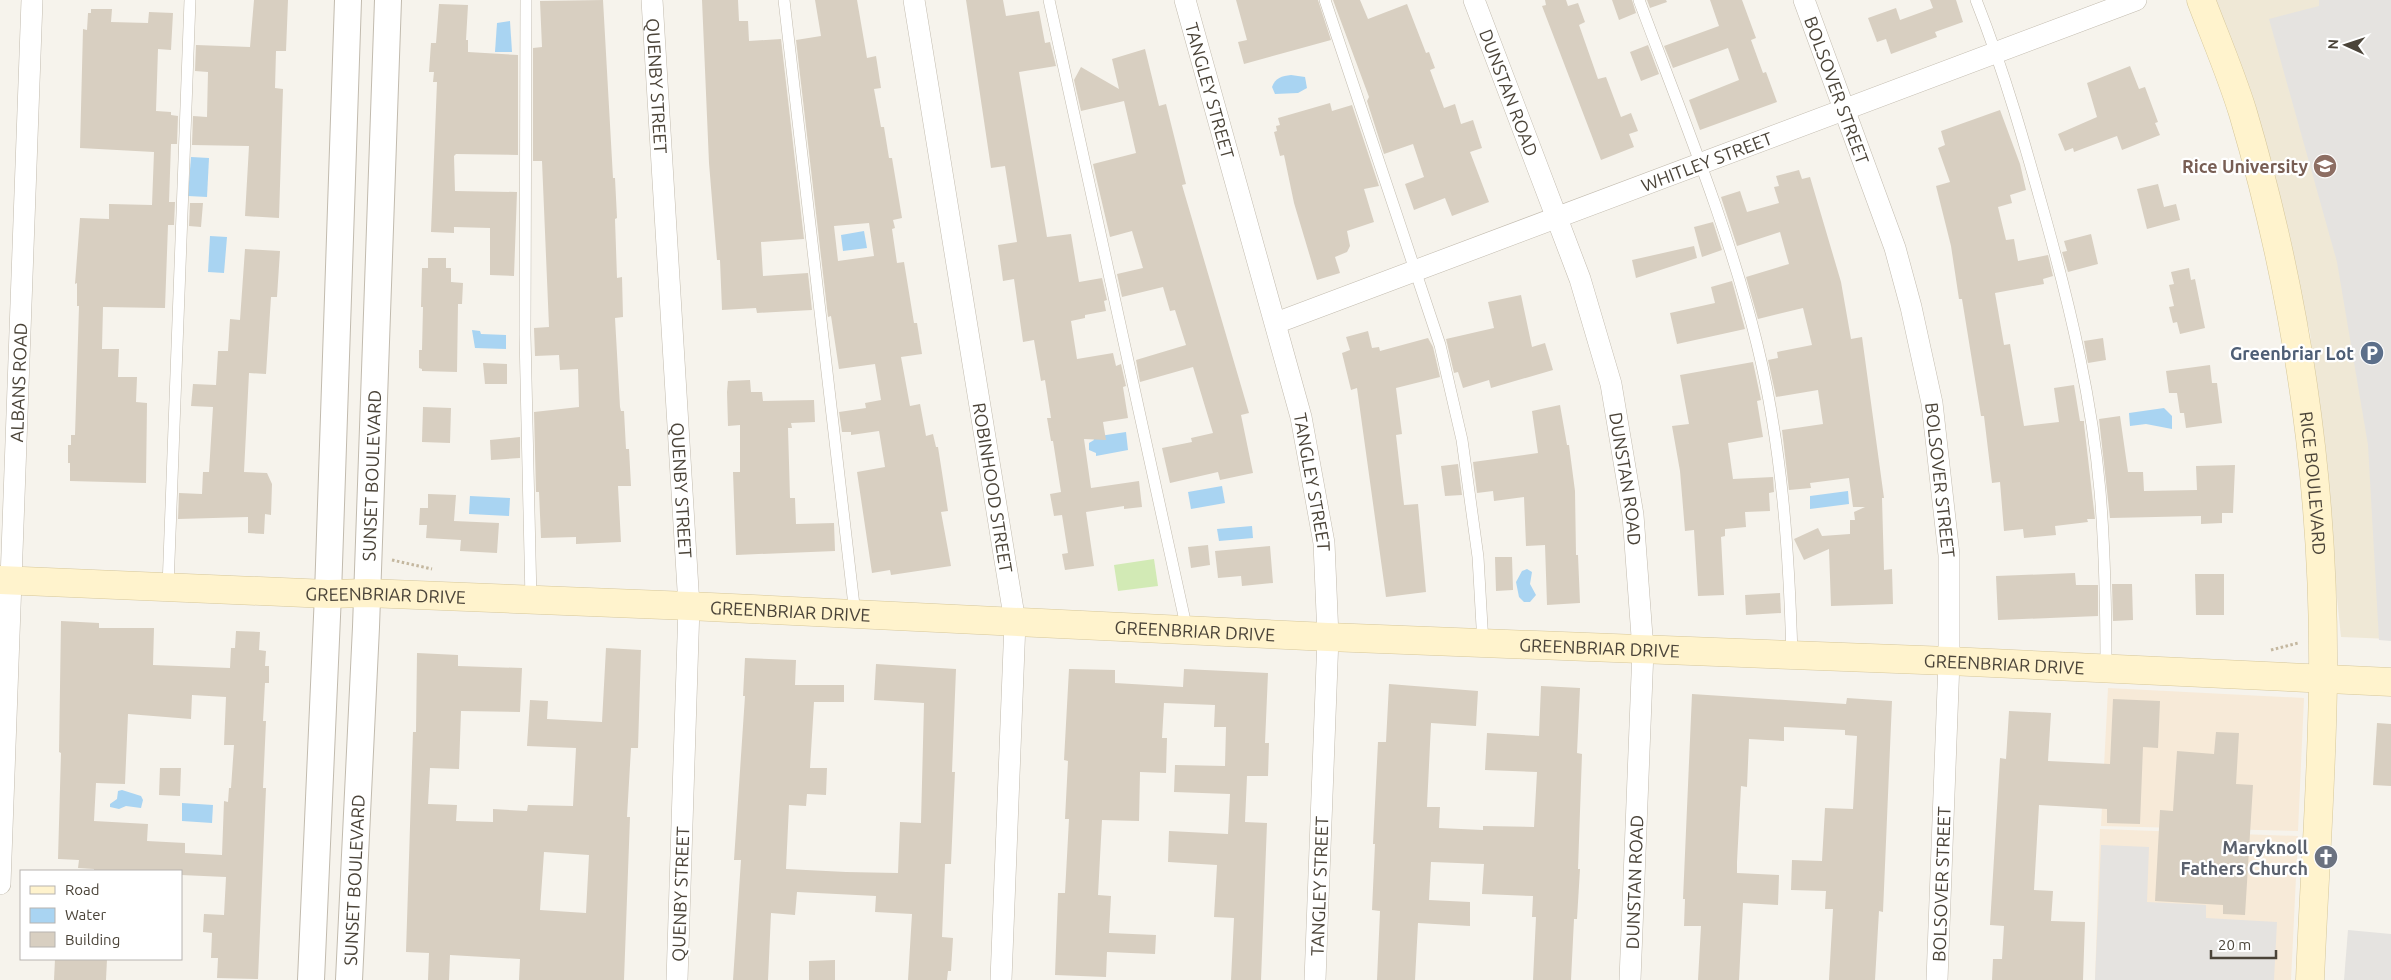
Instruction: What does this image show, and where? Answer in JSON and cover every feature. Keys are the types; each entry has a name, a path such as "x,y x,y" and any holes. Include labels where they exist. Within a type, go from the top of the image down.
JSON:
{"main road":[{"name":"RICE BOULEVARD","path":"2201,0 2242,110 2276,238 2296,339 2318,524 2323,679 2310,980"},
{"name":"GREENBRIAR DRIVE","path":"5,580 328,594 367,593 689,606 1483,644 1949,661 2391,682"}],"street":[{"name":"ALBANS ROAD","path":"0,884 5,580 32,0"},
{"path":"311,980 328,594 348,0"},
{"name":"SUNSET BOULEVARD","path":"349,980 367,593 388,0"},
{"name":"QUENBY STREET","path":"652,0 689,606 677,980"},
{"name":"ROBINHOOD STREET","path":"914,0 1015,622 1001,980"},
{"name":"TANGLEY STREET","path":"1185,0 1301,417 1324,543 1328,637 1315,980"},
{"name":"DUNSTAN ROAD","path":"1474,0 1580,279 1611,384 1633,515 1643,650 1630,980"},
{"name":"BOLSOVER STREET","path":"1804,0 1846,109 1895,248 1911,307 1932,403 1949,555 1949,661 1938,980"},
{"name":"WHITLEY STREET","path":"1276,323 2136,0"}],"lane":[{"path":"168,587 190,0"},
{"path":"526,0 525,335 532,600"},
{"path":"784,0 855,614"},
{"path":"1049,0 1187,630"},
{"path":"1325,0 1440,345 1462,440 1478,557 1483,644"},
{"path":"1639,0 1700,164 1735,268 1754,334 1773,422 1789,567 1792,656"},
{"path":"1976,0 1996,52 2024,139 2070,308 2087,398 2100,489 2105,574 2106,669"}],"shaded area":[{"name":"Rice University","path":"2209,0 2391,0 2391,639 2341,637 2310,332"},
{"name":"Greenbriar Lot","path":"2319,0 2391,0 2391,641 2379,640 2368,445 2337,262 2269,19 2319,6"},
{"path":"2108,688 2304,698 2298,831 2101,826"},
{"path":"2100,829 2298,836 2291,980 2095,980"},
{"path":"2101,845 2149,847 2147,902 2206,905 2206,918 2277,922 2274,980 2095,980"},
{"path":"2348,930 2391,934 2391,980 2344,980"}],"green space":[{"path":"1154,559 1158,586 1118,591 1114,565"}],"water":[{"path":"510,21 512,52 495,52 497,23"},
{"path":"1291,75 1305,77 1307,88 1298,93 1275,94 1272,87 1275,81"},
{"path":"191,157 209,158 207,197 188,196"},
{"path":"864,231 867,248 843,251 841,235"},
{"path":"210,236 227,237 224,273 208,272"},
{"path":"472,330 480,331 481,334 506,335 506,349 475,348"},
{"path":"2164,408 2172,416 2172,429 2146,424 2130,426 2129,413"},
{"path":"1126,432 1128,450 1096,456 1096,453 1089,450 1089,443 1094,440 1093,437"},
{"path":"1222,486 1225,503 1191,509 1188,492"},
{"path":"1848,491 1849,504 1810,509 1810,496"},
{"path":"470,496 510,498 509,516 469,514"},
{"path":"1252,526 1253,538 1219,541 1217,529"},
{"path":"1527,569 1532,572 1530,584 1536,595 1530,602 1524,602 1519,597 1516,582 1522,571"},
{"path":"122,790 141,796 143,800 141,808 126,806 119,809 110,807 110,804 117,799 118,791"},
{"path":"182,803 213,805 212,823 182,821"}],"building":[{"path":"254,0 288,0 286,51 276,51 275,88 283,89 279,218 245,216 249,146 192,145 193,116 207,117 208,72 195,71 196,45 250,47"},
{"path":"603,0 613,178 615,178 617,278 622,277 623,317 615,318 620,407 621,411 624,411 626,449 629,449 631,486 618,486 621,542 576,544 576,537 541,538 539,492 536,492 534,412 579,407 578,369 560,370 559,355 535,356 534,328 549,327 542,161 533,161 533,48 542,47 540,1"},
{"path":"702,0 738,0 739,21 748,21 749,41 781,39 804,239 761,242 763,276 808,273 812,310 757,313 756,308 722,310 720,260 717,260 709,163"},
{"path":"815,0 857,0 867,58 876,56 881,88 874,89 881,127 884,127 889,158 892,158 902,218 893,220 895,228 892,229 897,263 904,262 914,323 917,323 922,354 901,357 910,406 920,404 926,436 933,434 936,447 938,447 948,511 941,512 951,566 891,575 890,570 872,573 857,472 885,467 879,431 851,435 851,432 842,432 839,412 866,408 865,403 881,400 875,364 839,369 831,316 828,317 796,40 821,36","holes":["869,223 874,256 838,261 834,226"]},
{"path":"966,0 1003,0 1006,16 1039,11 1045,43 1050,42 1056,66 1019,72 1047,237 1071,234 1079,282 1102,278 1107,300 1104,301 1106,311 1085,315 1085,318 1071,321 1077,359 1113,353 1116,366 1121,364 1126,386 1123,387 1128,418 1103,422 1106,440 1084,439 1091,488 1139,481 1142,507 1124,509 1124,506 1086,512 1094,566 1065,570 1062,554 1068,553 1062,515 1054,516 1050,494 1061,492 1053,441 1051,441 1047,418 1051,418 1045,380 1041,381 1034,340 1023,342 1014,279 1003,281 998,245 1017,242 1005,166 991,168"},
{"path":"1236,0 1318,0 1331,40 1244,64 1238,42 1247,40"},
{"path":"1333,0 1360,0 1368,19 1407,4 1426,53 1429,52 1435,68 1430,70 1444,108 1455,104 1461,124 1473,120 1482,148 1470,152 1489,202 1452,216 1445,198 1414,210 1405,184 1424,177 1413,144 1384,154 1367,101 1369,97"},
{"path":"1545,0 1566,0 1568,6 1578,3 1585,22 1579,25 1598,79 1606,77 1621,117 1631,113 1638,131 1629,134 1634,147 1601,160 1542,6 1546,5"},
{"path":"1612,0 1632,0 1636,13 1619,20"},
{"path":"1647,0 1666,0 1667,2 1650,8"},
{"path":"1710,0 1742,0 1756,38 1751,40 1763,73 1766,72 1777,102 1700,130 1689,100 1739,80 1728,48 1673,68 1664,46 1719,26"},
{"path":"1930,0 1956,0 1963,22 1935,32 1937,37 1891,54 1886,39 1877,42 1868,18 1896,8 1900,20 1933,8"},
{"path":"439,4 468,5 466,40 468,40 468,52 518,55 518,155 456,154 454,156 455,191 517,192 514,276 490,275 490,228 454,227 454,233 431,232 437,82 433,82 434,72 429,72 431,43 436,43"},
{"path":"91,9 112,9 111,22 148,23 149,12 173,13 171,50 158,49 156,111 171,112 171,115 178,116 177,144 171,144 169,202 175,202 174,225 168,225 165,308 103,307 102,349 119,349 118,377 137,377 136,402 147,403 146,483 70,481 68,445 71,445 71,435 75,435 79,306 77,306 77,283 75,284 80,218 109,219 109,204 152,205 154,152 80,148 83,29 87,30 88,13 91,13"},
{"path":"1648,45 1659,74 1641,81 1630,52"},
{"path":"1145,49 1159,106 1166,104 1186,184 1182,185 1249,413 1241,415 1253,473 1220,480 1218,472 1170,483 1162,448 1192,442 1191,438 1213,433 1193,367 1140,382 1136,360 1186,345 1175,310 1170,311 1163,287 1122,297 1117,274 1143,268 1132,231 1110,237 1093,164 1136,153 1124,101 1081,111 1074,80 1081,67 1119,89 1112,59"},
{"path":"2130,66 2139,89 2145,87 2158,122 2155,123 2160,135 2122,150 2117,136 2074,152 2073,148 2065,151 2058,134 2097,117 2087,83"},
{"path":"1330,103 1332,111 1352,105 1379,186 1364,189 1374,222 1347,231 1350,246 1347,252 1335,257 1340,273 1317,280 1294,203 1284,155 1280,156 1274,132 1277,131 1276,126 1280,125 1278,118"},
{"path":"2000,110 2020,164 2026,190 2010,195 2012,203 1998,207 2006,240 2014,239 2018,261 2048,255 2053,276 2043,279 2044,284 1995,293 2004,345 2010,344 2024,426 2059,422 2054,388 2074,385 2080,421 2084,421 2095,519 2087,519 2088,522 2055,526 2056,535 2024,538 2023,529 2004,531 2000,482 1992,483 1984,416 1981,416 1962,299 1959,299 1951,246 1936,186 1950,182 1938,148 1945,145 1941,131"},
{"path":"1799,170 1802,179 1810,177 1841,282 1851,339 1862,337 1884,498 1882,498 1884,570 1892,569 1893,604 1831,606 1829,549 1804,560 1794,539 1818,528 1822,536 1850,534 1850,520 1855,520 1854,512 1865,507 1853,507 1849,478 1810,483 1811,488 1789,490 1782,430 1823,424 1818,390 1776,397 1768,360 1778,358 1777,352 1812,345 1803,308 1758,319 1746,277 1789,264 1780,232 1737,246 1721,197 1740,191 1747,212 1779,203 1774,187 1779,186 1776,176"},
{"path":"2158,184 2164,207 2176,204 2180,220 2147,229 2137,189"},
{"path":"190,203 203,203 201,227 189,226"},
{"path":"1713,222 1722,250 1702,257 1694,227"},
{"path":"2091,234 2098,264 2068,272 2062,252 2067,251 2064,241"},
{"path":"1694,246 1697,258 1636,278 1632,260"},
{"path":"245,249 280,251 277,297 271,297 266,374 249,373 244,472 267,473 272,484 271,515 265,514 264,534 248,533 248,517 178,519 179,493 202,494 203,472 209,472 213,407 191,406 193,384 216,385 218,351 228,351 230,319 240,320"},
{"path":"428,258 446,258 446,268 451,268 451,282 463,283 462,304 458,304 457,372 422,371 419,368 419,350 422,350 422,268 428,268"},
{"path":"2189,268 2191,280 2195,279 2205,328 2180,334 2177,322 2173,323 2169,307 2174,306 2169,285 2174,284 2171,272"},
{"path":"1732,281 1745,329 1677,344 1670,313 1715,303 1711,287"},
{"path":"1521,295 1532,347 1545,343 1553,370 1491,388 1489,380 1463,388 1458,372 1454,373 1446,339 1494,328 1488,302"},
{"path":"1368,331 1372,348 1379,347 1380,351 1428,338 1433,347 1440,377 1396,388 1402,434 1396,435 1404,505 1418,504 1426,592 1386,597 1357,388 1351,390 1342,353 1350,350 1346,337"},
{"path":"2103,338 2106,360 2088,363 2084,341"},
{"path":"1753,362 1761,400 1757,401 1763,437 1728,443 1733,479 1773,477 1774,492 1769,493 1770,511 1745,512 1746,527 1725,529 1725,536 1721,537 1724,595 1698,596 1694,530 1685,531 1680,471 1672,426 1689,424 1680,375"},
{"path":"483,363 507,364 507,384 485,384"},
{"path":"2210,365 2212,383 2217,383 2222,423 2186,428 2184,413 2180,413 2177,393 2169,393 2166,371"},
{"path":"750,380 751,392 762,392 763,401 814,400 815,422 791,423 792,428 788,428 790,498 795,498 796,524 834,523 835,551 736,555 733,472 740,472 740,425 728,426 727,392 728,381"},
{"path":"1560,405 1567,445 1569,445 1575,491 1576,555 1578,555 1580,603 1547,605 1545,545 1526,546 1524,497 1494,501 1493,491 1477,493 1473,462 1538,453 1532,411"},
{"path":"423,407 451,408 450,443 422,442"},
{"path":"2120,416 2128,472 2143,472 2144,491 2197,490 2196,466 2235,465 2233,513 2222,513 2222,523 2201,524 2201,516 2110,518 2099,419"},
{"path":"520,437 520,458 491,460 490,440"},
{"path":"1458,464 1462,495 1445,496 1441,466"},
{"path":"428,494 456,495 454,521 499,523 497,553 460,551 461,540 426,538 427,525 419,525 420,508 428,508"},
{"path":"1208,545 1210,565 1191,568 1188,547"},
{"path":"1270,546 1273,583 1242,586 1241,576 1218,578 1215,551"},
{"path":"1495,557 1512,557 1513,590 1496,591"},
{"path":"2075,573 2076,585 2098,585 2098,616 1998,620 1996,576"},
{"path":"2195,574 2224,574 2224,615 2196,615"},
{"path":"2112,584 2132,584 2133,620 2113,621"},
{"path":"1780,593 1781,613 1746,615 1745,595"},
{"path":"61,621 99,623 99,628 154,628 153,665 230,668 231,648 235,648 236,631 260,632 259,650 266,651 265,666 269,666 269,683 265,683 263,721 266,721 263,788 266,788 258,979 217,978 218,958 211,958 212,933 203,932 204,914 224,915 226,877 182,875 182,870 94,870 78,868 79,860 58,859 61,753 59,752","holes":["192,695 226,697 224,745 234,745 231,788 229,788 228,802 224,801 222,855 185,853 185,843 147,841 148,824 94,821 96,783 125,784 128,714 191,719"]},
{"path":"606,648 641,650 638,748 631,748 627,817 630,817 624,980 519,980 520,959 450,955 449,980 428,980 429,953 406,952 413,732 416,732 417,653 458,655 458,666 522,668 520,712 461,711 459,769 430,768 428,804 457,805 456,821 493,822 493,809 527,811 528,805 573,806 576,748 527,746 530,700 548,701 547,719 602,722","holes":["544,852 589,855 586,913 540,910"]},
{"path":"745,658 796,660 795,685 844,685 844,702 814,702 810,768 827,768 826,795 807,794 806,806 789,805 786,869 898,873 900,822 921,823 924,703 874,700 876,664 956,669 952,772 955,772 951,864 945,864 942,937 953,938 951,971 948,971 947,980 908,980 912,914 875,912 876,896 797,892 795,915 771,913 768,980 733,980 741,860 734,860 745,696 743,696"},
{"path":"1069,669 1115,670 1115,683 1183,687 1184,669 1268,673 1265,743 1269,743 1268,776 1247,776 1245,822 1267,823 1261,980 1231,980 1234,918 1214,917 1217,865 1168,862 1169,831 1228,834 1230,794 1174,792 1175,765 1225,766 1226,727 1214,727 1215,705 1164,703 1162,738 1167,738 1166,773 1140,772 1139,821 1102,820 1098,895 1111,896 1109,933 1156,935 1155,954 1107,952 1106,977 1055,975 1058,893 1065,893 1069,819 1065,819 1068,761 1064,760"},
{"path":"1389,684 1478,691 1476,726 1431,723 1427,807 1440,807 1439,828 1483,830 1483,826 1534,827 1537,772 1485,770 1487,733 1539,736 1541,686 1580,688 1577,753 1582,754 1578,869 1580,869 1577,919 1574,919 1571,980 1533,980 1536,917 1532,917 1533,896 1482,894 1484,864 1431,862 1429,900 1470,902 1470,926 1418,923 1415,980 1377,980 1380,911 1372,910 1375,844 1373,844 1378,742 1386,742"},
{"path":"1692,694 1846,704 1847,698 1892,701 1883,912 1879,911 1875,980 1829,980 1833,909 1825,909 1826,891 1791,890 1792,860 1822,861 1825,808 1853,809 1857,736 1845,735 1845,730 1784,727 1784,741 1749,739 1747,787 1741,786 1737,862 1737,873 1779,875 1778,905 1743,903 1739,980 1698,980 1701,926 1684,926 1685,899 1683,899"},
{"path":"2113,699 2160,701 2158,748 2143,747 2140,824 2107,823 2107,809 2039,805 2034,890 2053,891 2051,921 2085,922 2083,980 1992,980 1993,959 2002,959 2004,926 1990,925 2000,758 2006,759 2009,711 2051,713 2048,761 2110,764"},
{"path":"2377,723 2391,724 2391,786 2373,785"},
{"path":"2216,732 2239,733 2236,784 2253,785 2245,915 2223,914 2223,905 2155,901 2160,810 2173,811 2177,751 2214,754"},
{"path":"160,768 181,768 180,796 159,795"},
{"path":"55,960 107,960 106,980 54,980"},
{"path":"835,960 835,980 809,980 809,961"}],"place":[{"name":"Rice University","path":"2325,166"},
{"name":"Greenbriar Lot","path":"2372,353"},
{"name":"Maryknoll Fathers Church","path":"2326,857"}]}
